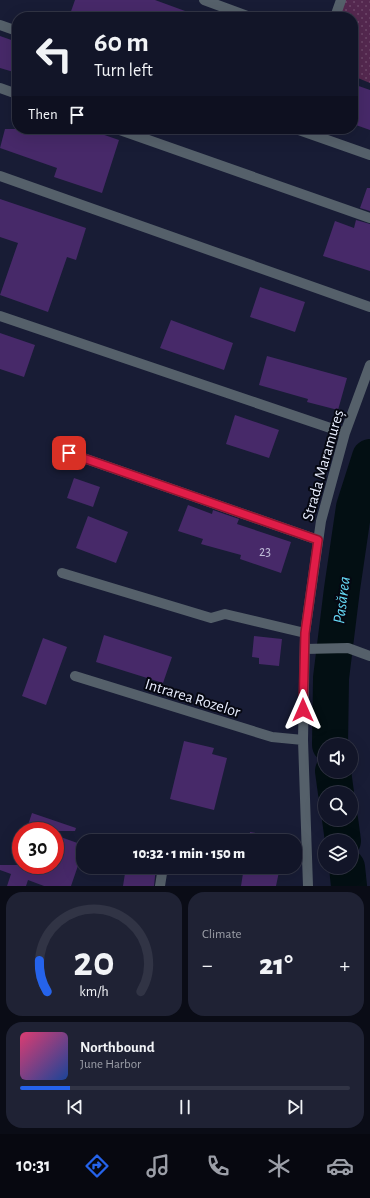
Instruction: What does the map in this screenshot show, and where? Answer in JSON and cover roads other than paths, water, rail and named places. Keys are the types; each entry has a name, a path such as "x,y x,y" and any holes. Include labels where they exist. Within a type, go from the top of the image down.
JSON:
{"street":[{"path":"204,0 236,12"},
{"path":"337,12 341,0"},
{"path":"0,25 12,29"},
{"path":"0,88 12,92"},
{"path":"131,134 370,218"},
{"path":"310,134 370,155"},
{"path":"0,176 370,307"},
{"path":"0,316 345,433"},
{"name":"Strada Maramureș","path":"308,886 303,740 305,633 323,514 345,433 370,365"},
{"path":"69,453 318,540"},
{"path":"62,573 211,618 225,614 305,633"},
{"path":"304,649 348,648 370,656"},
{"name":"Intrarea Rozelor","path":"75,676 272,736 303,740"},
{"path":"160,886 162,874"}],"waterway":[{"name":"Pasărea","path":"330,738 331,678 342,589 354,507 370,457"},
{"name":"Pasărea","path":"334,778 335,786"},
{"name":"Pasărea","path":"341,826 342,834"},
{"name":"Pasărea","path":"348,874 349,886"}]}
